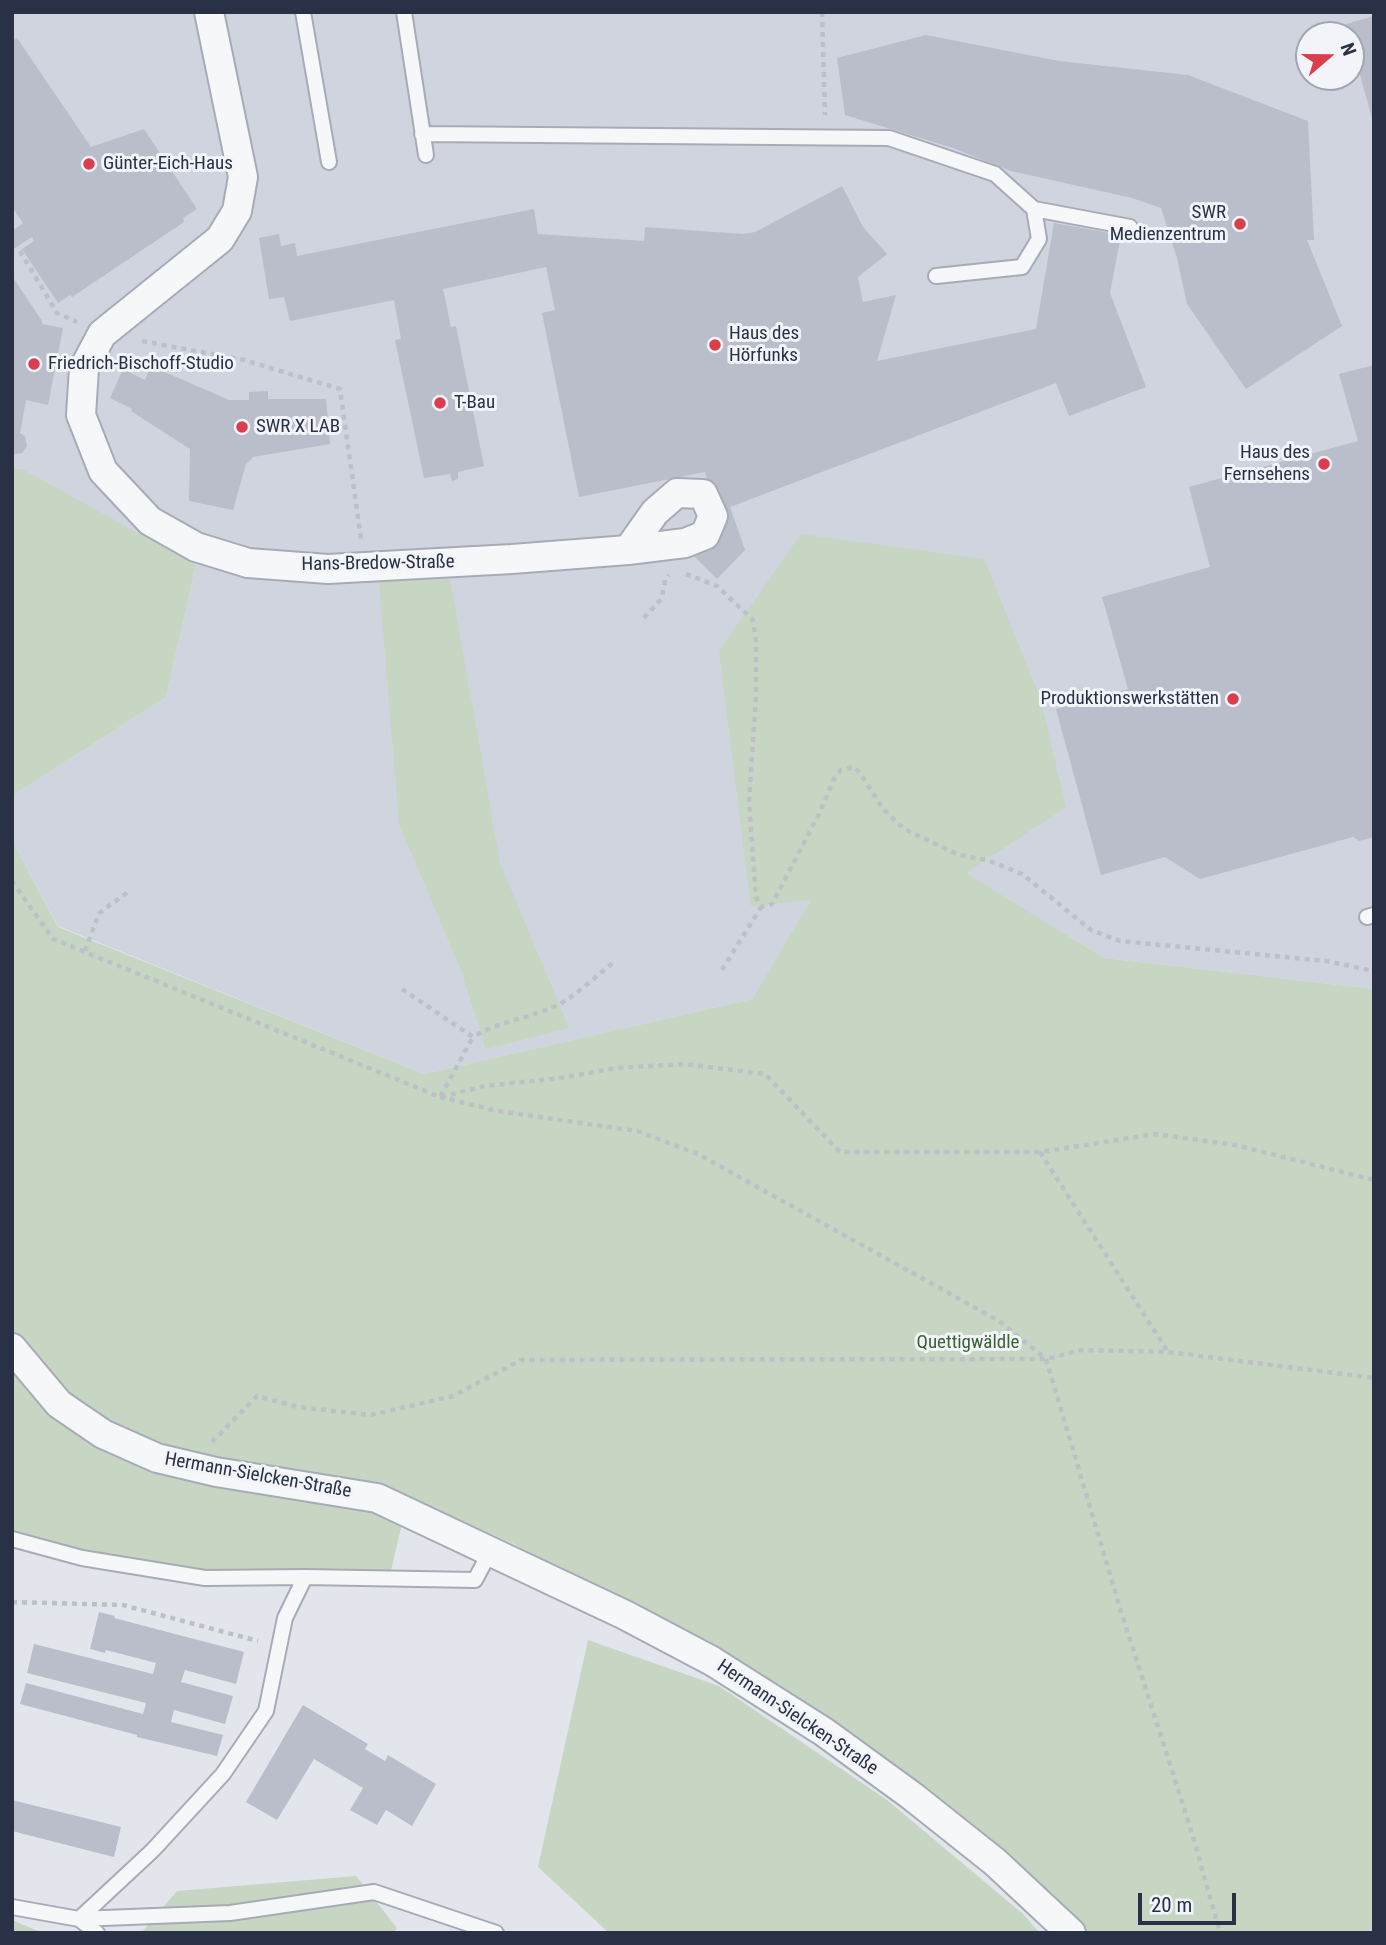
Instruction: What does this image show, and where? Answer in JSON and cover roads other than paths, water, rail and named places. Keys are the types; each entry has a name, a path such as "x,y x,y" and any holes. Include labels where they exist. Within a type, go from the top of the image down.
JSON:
{"street":[{"name":"Hans-Bredow-Straße","path":"209,12 243,177 237,211 220,239 92,329 84,368 81,415 103,471 150,521 196,547 248,563 328,569 628,550"},
{"name":"Hermann-Sielcken-Straße","path":"12,1348 59,1404 103,1434 157,1458 216,1472 377,1498 625,1615 712,1661 824,1732 912,1796 995,1863 1071,1933"}],"lane":[{"path":"303,12 329,162"},
{"path":"404,12 426,155"},
{"path":"422,134 889,138 995,174 1034,209 1130,227"},
{"path":"936,276 1022,267 1040,239 1034,209"},
{"path":"12,1539 82,1558 205,1578 475,1580 490,1552"},
{"path":"82,1926 223,1774 266,1711 285,1618 305,1577"},
{"path":"82,1926 230,1913 374,1892 496,1933"},
{"path":"12,1907 82,1926 97,1933"}],"place":[{"name":"Günter-Eich-Haus","path":"89,164"},
{"name":"SWR Medienzentrum","path":"1240,224"},
{"name":"Haus des Hörfunks","path":"715,345"},
{"name":"Friedrich-Bischoff-Studio","path":"34,364"},
{"name":"T-Bau","path":"440,403"},
{"name":"SWR X LAB","path":"242,427"},
{"name":"Haus des Fernsehens","path":"1324,464"},
{"name":"Produktionswerkstätten","path":"1233,699"}],"park label":[{"name":"Quettigwäldle","path":"968,1343"}]}
